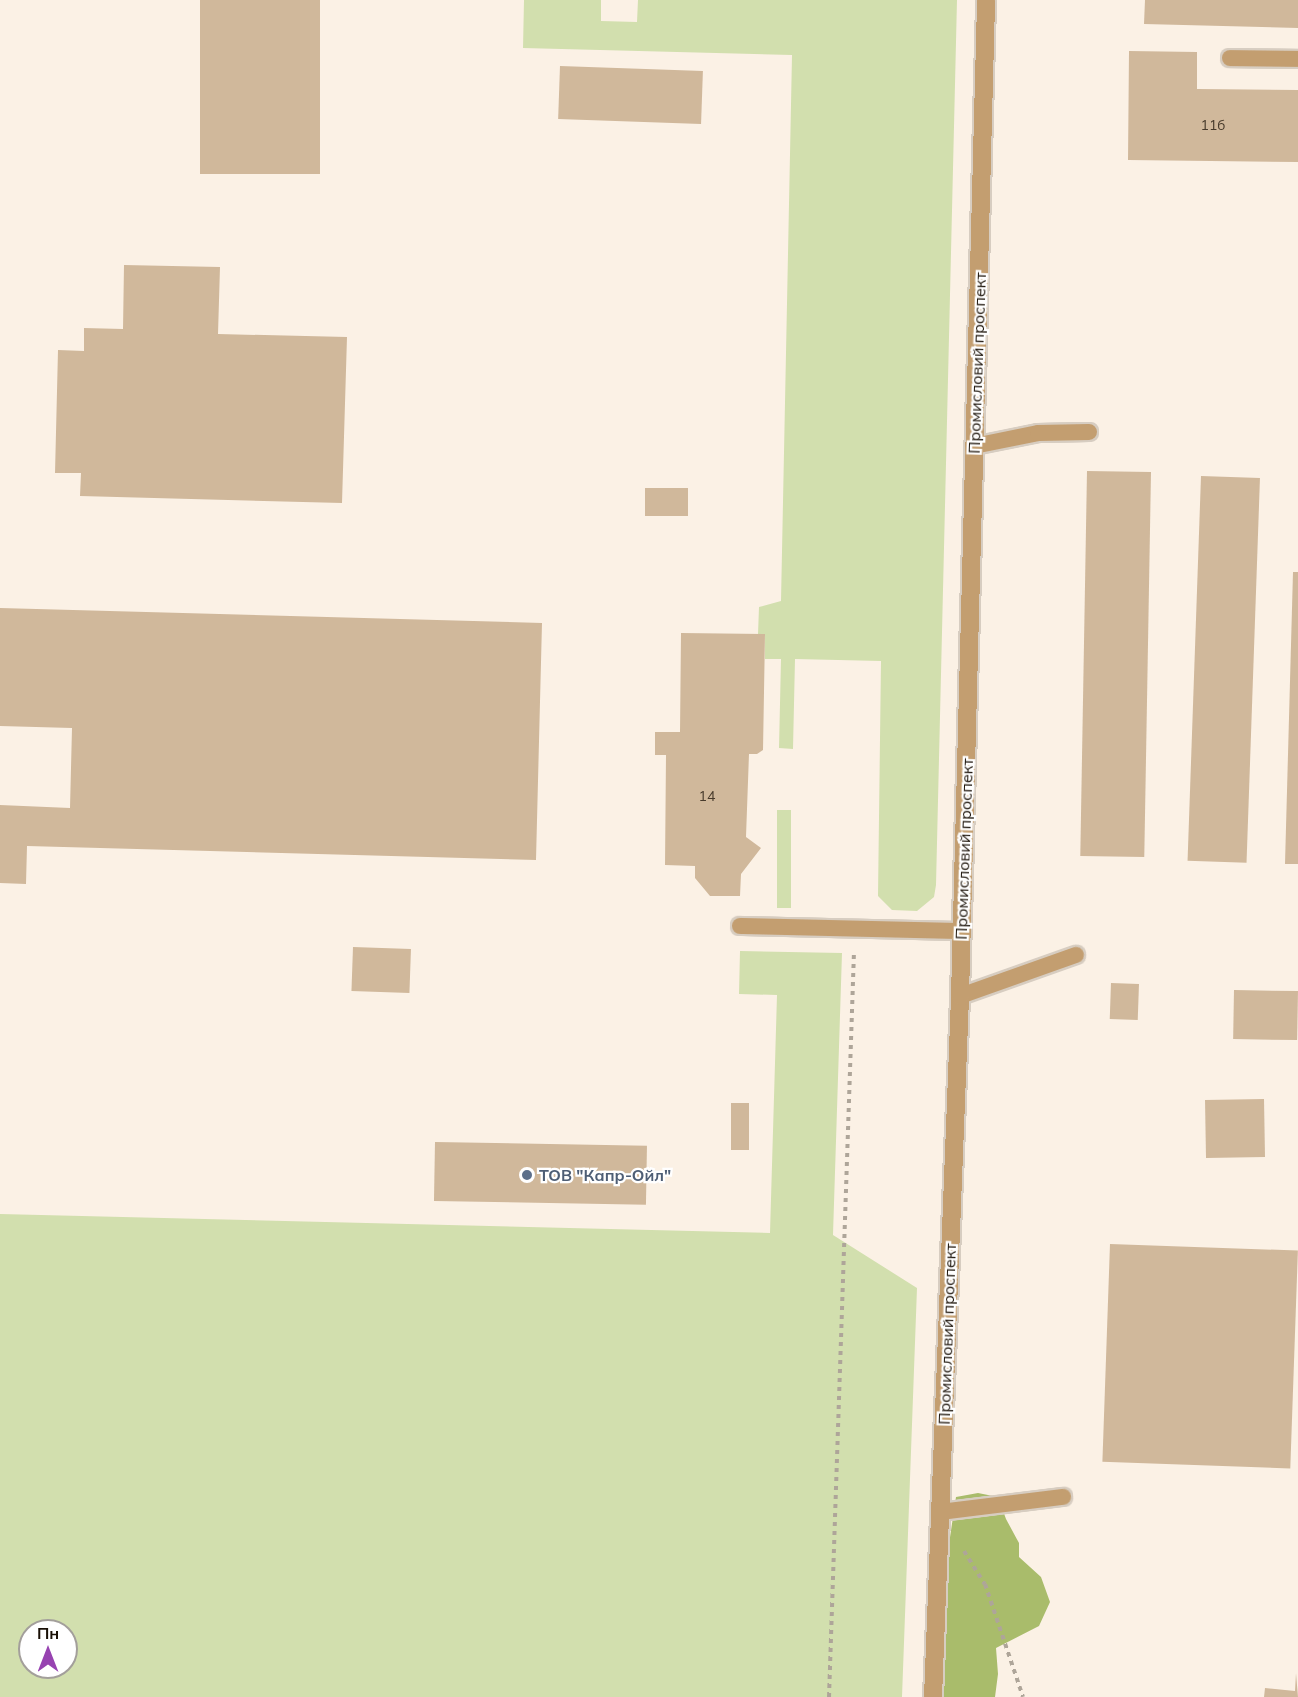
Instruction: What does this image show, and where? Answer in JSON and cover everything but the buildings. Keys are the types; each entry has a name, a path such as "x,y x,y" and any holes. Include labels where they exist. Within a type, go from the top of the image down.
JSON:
{"street":[{"name":"Промисловий проспект","path":"933,1697 960,996 986,0"}],"lane":[{"path":"1230,58 1298,59"},
{"path":"974,446 1038,433 1089,432"},
{"path":"740,926 962,931"},
{"path":"960,996 1076,955"},
{"path":"940,1512 1063,1497"}],"path":[{"path":"829,1697 855,928"},
{"path":"963,1548 985,1584 1023,1697"}],"green space":[{"path":"524,0 601,0 601,21 637,22 638,0 957,0 936,885 934,897 917,911 892,910 878,896 881,661 795,659 793,749 779,748 781,659 765,659 765,635 758,634 759,607 781,601 792,55 523,48"},
{"path":"777,810 791,810 791,908 777,908"},
{"path":"740,951 842,953 833,1235 917,1288 902,1697 0,1697 0,1214 770,1233 777,995 739,994"},
{"path":"978,1493 998,1497 1006,1519 1019,1543 1019,1557 1041,1577 1050,1602 1039,1626 996,1648 998,1674 995,1697 943,1697 949,1544 956,1497"}],"place":[{"name":"ТОВ \"Капр-Ойл\"","path":"527,1175"}]}
